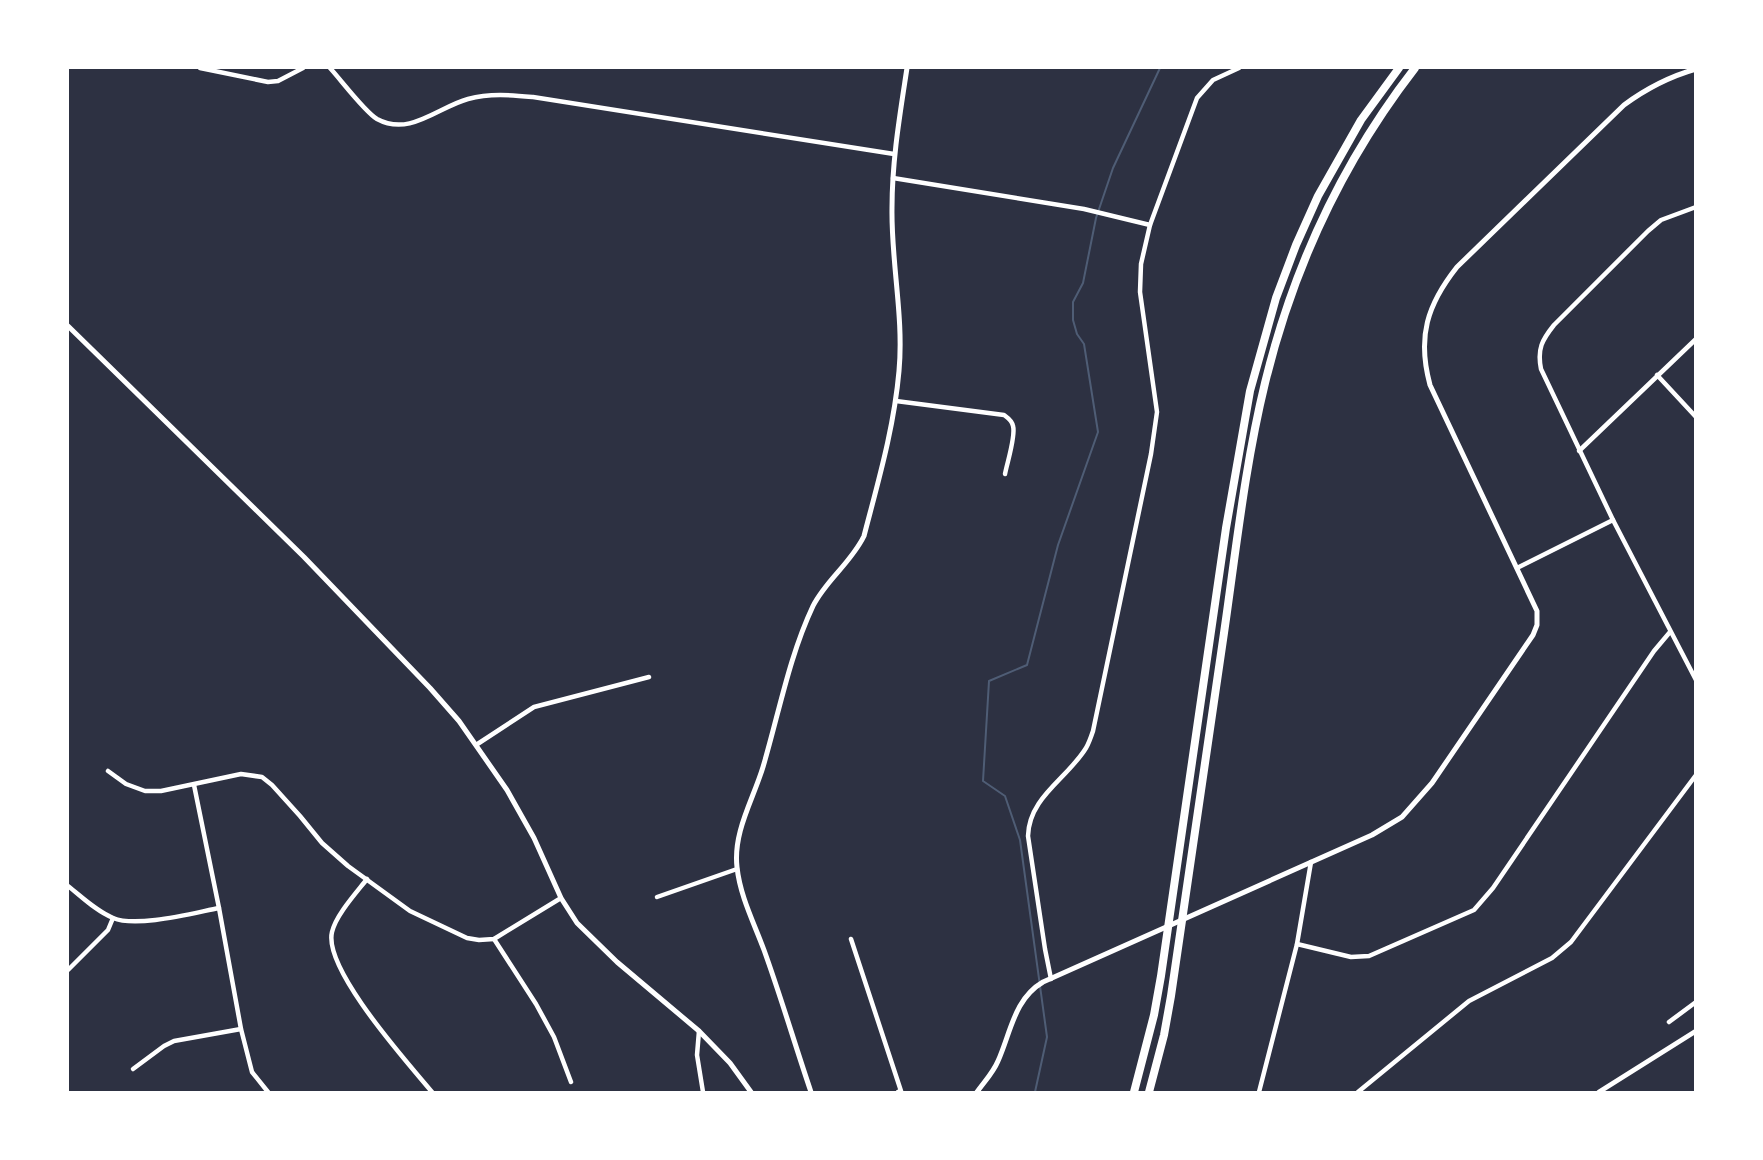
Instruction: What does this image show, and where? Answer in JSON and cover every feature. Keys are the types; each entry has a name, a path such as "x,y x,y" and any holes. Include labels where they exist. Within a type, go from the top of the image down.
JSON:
{"highway":[{"path":"1134,1092 1154,1016 1226,528 1250,392 1263,340 1296,245 1318,196 1361,120 1399,68"},
{"path":"1149,1092 1164,1035 1253,440 1272,355 1309,245 1341,180 1371,129 1415,68"}],"street":[{"path":"200,68 268,82 278,81 303,68"},
{"path":"330,68 367,111 376,119 390,124 411,124 466,100 489,94 533,96 894,154"},
{"path":"811,1092 764,950 743,895 736,852 740,830 762,769 801,632 816,601 857,551 864,536 894,418 899,369 899,322 892,208 894,154 905,68"},
{"path":"1051,979 1028,836 1029,825 1035,807 1086,749 1093,731 1151,454 1156,412 1140,292 1141,264 1150,225 1197,98 1213,80 1239,68"},
{"path":"977,1092 997,1064 1022,1001 1035,987 1372,835 1402,817 1432,783 1533,635 1537,611 1430,385 1423,354 1424,333 1432,306 1441,287 1457,267 1624,105 1647,88 1695,69"},
{"path":"893,178 1084,209 1150,225"},
{"path":"1695,207 1661,220 1648,231 1554,325 1542,340 1539,359 1541,369 1613,520 1695,680"},
{"path":"68,326 304,556 430,688 476,745 519,809 561,898 577,923 588,936 699,1031 730,1063 751,1092"},
{"path":"1580,451 1695,339"},
{"path":"1657,375 1695,417"},
{"path":"896,401 1008,418 1014,430 1005,474"},
{"path":"1517,568 1613,520"},
{"path":"1297,944 1351,957 1369,956 1463,915 1480,905 1654,651 1670,632"},
{"path":"476,745 534,707 649,677"},
{"path":"108,771 126,784 146,791 161,791 241,774 262,777 272,785 322,843 367,879 411,911 449,931 479,940 494,939 561,898"},
{"path":"1358,1092 1469,1000 1552,958 1571,942 1695,775"},
{"path":"194,785 241,1029 252,1072 268,1092"},
{"path":"1259,1092 1297,944 1311,862"},
{"path":"657,897 737,869"},
{"path":"367,879 337,920 332,932 333,949 362,1007 432,1092"},
{"path":"68,886 100,911 123,921 142,922 219,908"},
{"path":"68,970 108,930 114,918"},
{"path":"494,939 536,1004 554,1037 571,1082"},
{"path":"851,939 901,1091 898,1092"},
{"path":"1669,1022 1695,1002"},
{"path":"133,1069 174,1041 241,1029"},
{"path":"699,1031 697,1055 703,1092"},
{"path":"1599,1092 1695,1031"}],"waterway":[{"path":"1035,1092 1047,1037 1020,840 1005,796 983,781 989,681 1027,665 1058,545 1098,432 1084,344 1077,334 1073,320 1073,302 1083,283 1096,218 1113,168 1160,68"}]}
